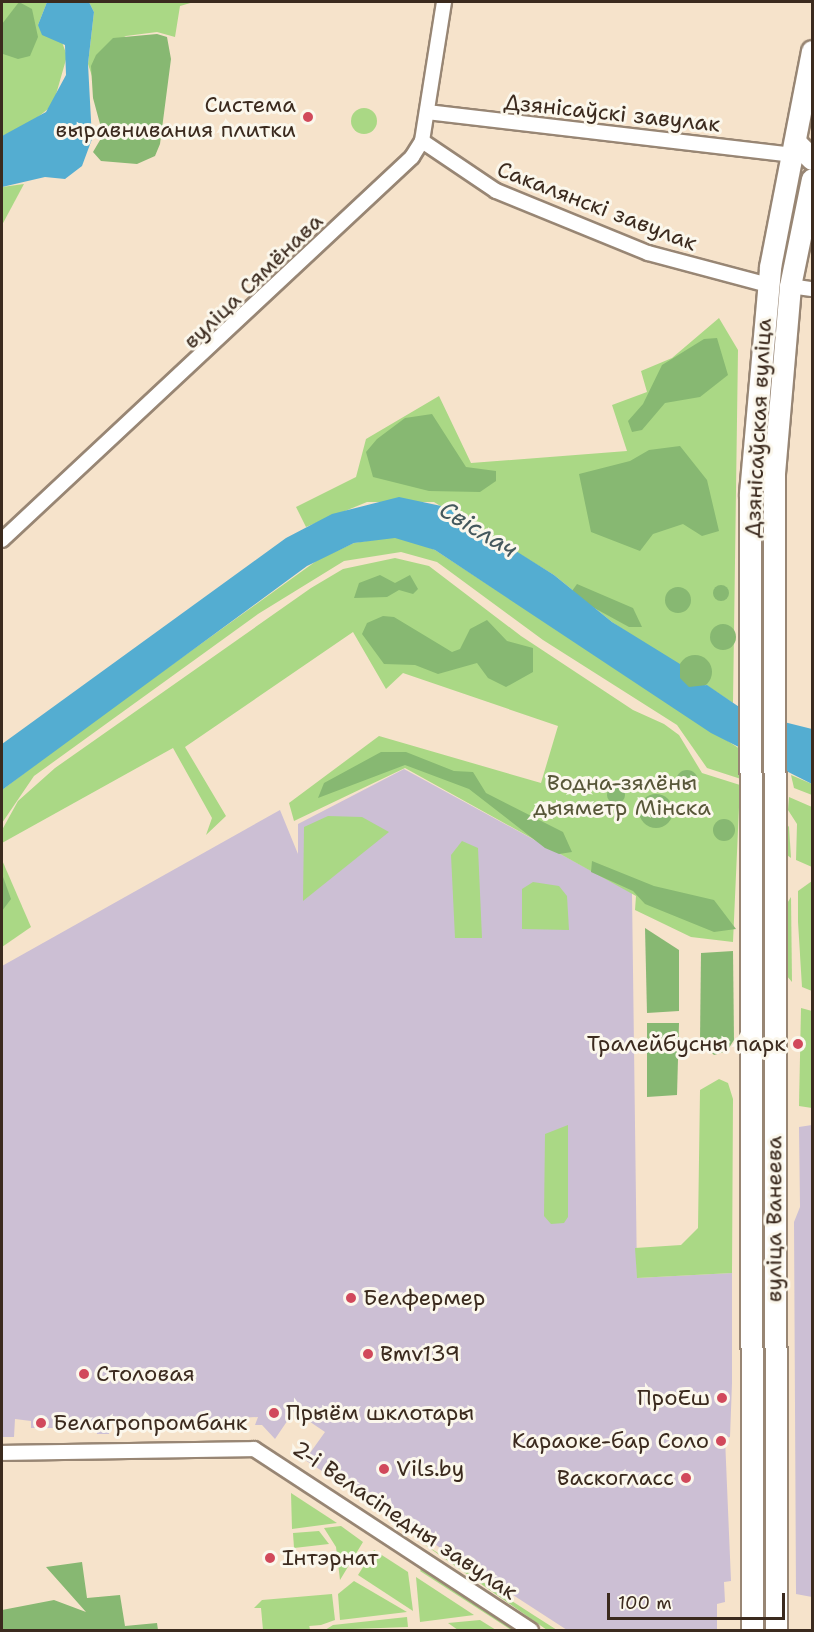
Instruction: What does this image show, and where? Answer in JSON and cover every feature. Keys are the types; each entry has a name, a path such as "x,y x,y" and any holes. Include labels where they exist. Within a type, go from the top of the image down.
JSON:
{"main road":[{"name":"Дзянісаўская вуліца","path":"761,808 761,679 750,493 768,285 800,152 813,51"},
{"path":"800,152 813,171"},
{"name":"Дзянісаўская вуліца","path":"761,679 774,473 790,286 813,178"},
{"name":"вуліца Ванеева","path":"761,808 764,1073 776,1625"},
{"name":"вуліца Ванеева","path":"752,1624 764,1073"}],"street":[{"path":"422,141 444,2"},
{"name":"Дзянісаўскі завулак","path":"427,112 800,152"},
{"name":"Сакалянскі завулак","path":"422,141 496,191 648,253 768,285"},
{"name":"вуліца Сямёнава","path":"2,540 260,304 422,141"},
{"path":"790,286 813,289"},
{"name":"2-і Веласіпедны завулак","path":"2,1453 254,1449 531,1630"},
{"path":"752,1624 776,1625"}],"shaded area":[{"path":"404,769 632,893 637,1278 732,1273 730,1437 725,1438 731,1581 724,1582 725,1602 717,1604 717,1630 567,1630 305,1460 325,1432 294,1411 275,1439 262,1425 255,1425 258,1417 217,1419 216,1429 130,1430 130,1422 110,1422 109,1434 97,1434 96,1428 31,1428 31,1421 15,1419 14,1437 2,1437 2,966 280,810 298,854 298,824"},
{"path":"812,1125 812,1597 796,1594 794,1222 800,1207 799,1127"}],"green space":[{"path":"2,2 47,2 38,25 62,42 67,56 53,105 28,125 2,136"},
{"path":"19,2 32,9 38,37 30,56 18,59 3,54 2,24"},
{"path":"89,2 194,2 180,6 175,37 157,32 126,36 111,44 93,79 88,64 94,12"},
{"path":"157,34 167,37 171,59 160,144 155,156 137,164 101,161 93,152 103,135 93,98 91,66 96,55 113,38"},
{"path":"364,108 373,112 377,121 373,130 364,134 355,130 351,121 355,112"},
{"path":"24,184 2,225 2,187"},
{"path":"719,318 738,350 733,703 612,622 554,575 434,502 367,502 306,527 296,507 356,477 366,439 439,396 471,463 627,451 612,405 647,392 641,371 672,358"},
{"path":"717,338 728,375 700,397 665,403 642,430 632,432 628,421 643,404 662,365 704,339"},
{"path":"432,414 466,467 496,471 496,481 480,492 429,491 373,477 366,452 377,439 405,418"},
{"path":"680,446 707,480 719,531 702,536 683,524 653,534 640,551 591,532 579,474 630,461 649,450"},
{"name":"Водна-зялёны дыяметр Мінска","path":"385,538 405,538 435,550 740,749 741,779 707,768 677,725 543,640 437,562 401,552 344,561 258,614 34,776 2,823 2,790 81,730 319,559 354,543"},
{"name":"Водна-зялёны дыяметр Мінска","path":"395,558 429,566 521,636 633,710 664,724 679,735 702,773 740,785 733,942 691,937 635,910 636,896 405,768 294,821 289,803 379,736 541,783 558,726 403,673 386,689 353,632 185,747 226,816 206,835 212,818 173,748 2,843 2,830 18,801 55,768 311,588 343,569"},
{"path":"380,575 395,583 410,575 418,589 413,594 399,590 387,597 354,598 359,583"},
{"path":"577,584 633,608 642,627 629,627 587,604 572,591"},
{"path":"721,585 729,593 721,601 713,593"},
{"path":"678,587 687,591 691,600 687,609 678,613 669,609 665,600 669,591"},
{"path":"383,616 394,617 452,652 460,649 470,629 487,620 507,641 533,648 533,672 506,687 488,678 477,663 438,674 415,665 384,664 362,634 367,623"},
{"path":"723,624 732,628 736,637 732,646 723,650 714,646 710,637 714,628"},
{"path":"695,655 707,660 712,672 707,684 695,689 683,684 678,672 683,660"},
{"path":"381,752 406,752 454,771 473,772 486,793 563,832 572,852 559,854 545,848 469,789 405,765 318,798 324,783"},
{"path":"687,770 695,773 698,781 695,789 687,792 679,789 676,781 679,773"},
{"path":"791,775 812,784 812,795 794,788"},
{"path":"616,786 622,789 625,795 622,801 616,804 610,801 607,795 610,789"},
{"path":"656,794 668,799 673,811 668,823 656,828 644,823 639,811 644,799"},
{"path":"789,797 812,807 812,867 796,860 797,824 788,810"},
{"path":"328,816 362,817 389,832 303,901 304,827"},
{"path":"782,818 789,827 791,858 783,852"},
{"path":"724,819 732,822 735,830 732,838 724,841 716,838 713,830 716,822"},
{"path":"462,841 478,848 482,938 455,938 451,855"},
{"path":"2,860 31,927 2,947"},
{"path":"592,861 654,886 714,900 736,929 714,932 645,904 633,891 591,872"},
{"path":"2,874 11,899 2,911"},
{"path":"812,881 812,991 802,987 798,891"},
{"path":"533,882 559,886 567,896 569,930 522,929 522,889"},
{"path":"791,897 792,982 786,975 786,905"},
{"path":"645,928 679,950 679,1011 647,1013"},
{"path":"733,951 734,1040 727,1051 714,1055 700,1041 701,953"},
{"path":"801,1008 812,1011 812,1108 799,1106"},
{"path":"647,1023 679,1023 677,1095 647,1097"},
{"path":"719,1079 728,1083 733,1099 732,1273 637,1278 635,1248 681,1245 698,1228 700,1090"},
{"path":"568,1125 568,1217 564,1223 551,1224 544,1216 545,1134"},
{"path":"291,1493 337,1523 292,1529"},
{"path":"341,1526 363,1542 340,1580 336,1547 324,1528"},
{"path":"319,1531 329,1544 294,1548 293,1533"},
{"path":"418,1540 535,1616 557,1630 547,1630"},
{"path":"374,1550 408,1572 413,1611 358,1575"},
{"path":"82,1562 87,1598 120,1595 125,1626 157,1623 158,1630 2,1630 2,1610 54,1600 86,1612 46,1567"},
{"path":"425,1564 526,1630 511,1630 420,1571"},
{"path":"416,1577 474,1615 420,1622"},
{"path":"354,1581 407,1612 340,1620 338,1594"},
{"path":"332,1594 335,1620 321,1625 263,1630 261,1608 254,1608 262,1600"},
{"path":"407,1617 408,1627 325,1630 333,1625"},
{"path":"480,1620 496,1630 458,1630 448,1623"},
{"path":"309,1624 310,1630 274,1630 274,1628"}],"water":[{"path":"47,2 89,2 94,12 88,64 92,139 82,166 65,179 45,177 2,187 2,136 46,112 66,75 65,45 42,35 38,25"},
{"name":"Свіслач","path":"399,497 446,507 554,575 612,622 680,664 680,678 689,687 707,685 748,713 812,729 812,784 711,733 435,550 395,538 354,543 307,566 2,790 2,744 286,538 332,514"}],"place":[{"name":"Система выравнивания плитки","path":"308,117"},
{"name":"Тралейбусны парк","path":"798,1044"},
{"name":"Белфермер","path":"351,1298"},
{"name":"Bmv139","path":"368,1354"},
{"name":"Столовая","path":"84,1374"},
{"name":"ПроЕш","path":"722,1398"},
{"name":"Прыём шклотары","path":"274,1413"},
{"name":"Белагропромбанк","path":"41,1423"},
{"name":"Караоке-бар Соло","path":"721,1441"},
{"name":"Vils.by","path":"384,1469"},
{"name":"Васкогласс","path":"686,1478"},
{"name":"Інтэрнат","path":"270,1558"}]}
